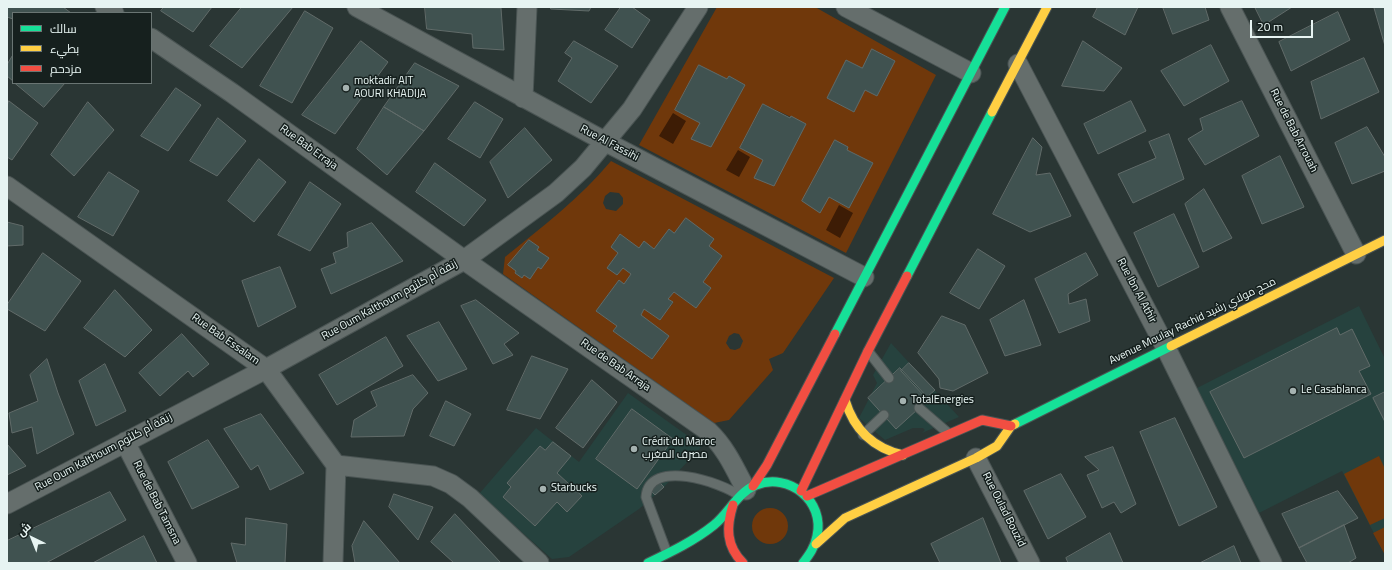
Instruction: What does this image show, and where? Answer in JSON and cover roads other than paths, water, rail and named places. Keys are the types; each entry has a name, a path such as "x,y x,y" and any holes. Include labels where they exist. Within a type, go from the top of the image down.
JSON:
{"main road":[{"path":"648,563 702,535 721,519 747,491 767,465 1005,7"},
{"path":"804,494 868,351 1047,7"},
{"name":"Avenue Moulay Rachid محج مولاي رشيد","path":"816,544 845,518 976,458 997,446 1011,426 1385,240"},
{"path":"845,400 850,418 863,435 879,448 903,454"},
{"path":"804,494 982,420 1011,426"},
{"path":"747,491 775,482 791,485 804,494 812,503 818,518 819,528 816,544 803,563"},
{"path":"733,505 728,518 728,538 733,551 743,563"}],"street":[{"name":"Rue Al Fassihi","path":"357,7 523,98 864,277"},
{"path":"523,98 527,7"},
{"name":"Rue Oum Kalthoum زنقة أم كلثوم","path":"7,504 266,369 464,260 556,193 583,168 606,142 655,75 698,7"},
{"path":"846,7 971,73"},
{"name":"Rue de Bab Arrouah","path":"1230,7 1356,254"},
{"name":"Rue Bab Erraja","path":"152,39 232,93 464,260"},
{"name":"Rue Ibn Al Athir","path":"1018,64 1166,348 1272,563"},
{"name":"Rue Bab Essalam","path":"7,186 266,369 336,466"},
{"name":"Rue de Bab Arraja","path":"464,260 708,431 718,441 726,453 747,491"},
{"name":"Rue de Bab Tamsna","path":"125,442 187,563"},
{"name":"Rue Oulad Bouzid","path":"976,458 1030,563"},
{"path":"333,563 336,466 433,476 451,484 470,498 539,563"}],"lane":[{"path":"868,351 889,378"},
{"path":"919,408 949,434"},
{"path":"863,435 884,415"},
{"path":"667,553 646,497 646,491 656,478 664,476 709,480 726,487 747,491"}],"place":[{"name":"moktadir AIT AOURI KHADIJA","path":"346,88"},
{"name":"Le Casablanca","path":"1293,391"},
{"name":"TotalEnergies","path":"903,401"},
{"name":"Crédit du Maroc مصرف المغرب","path":"634,449"},
{"name":"Starbucks","path":"543,489"}]}
